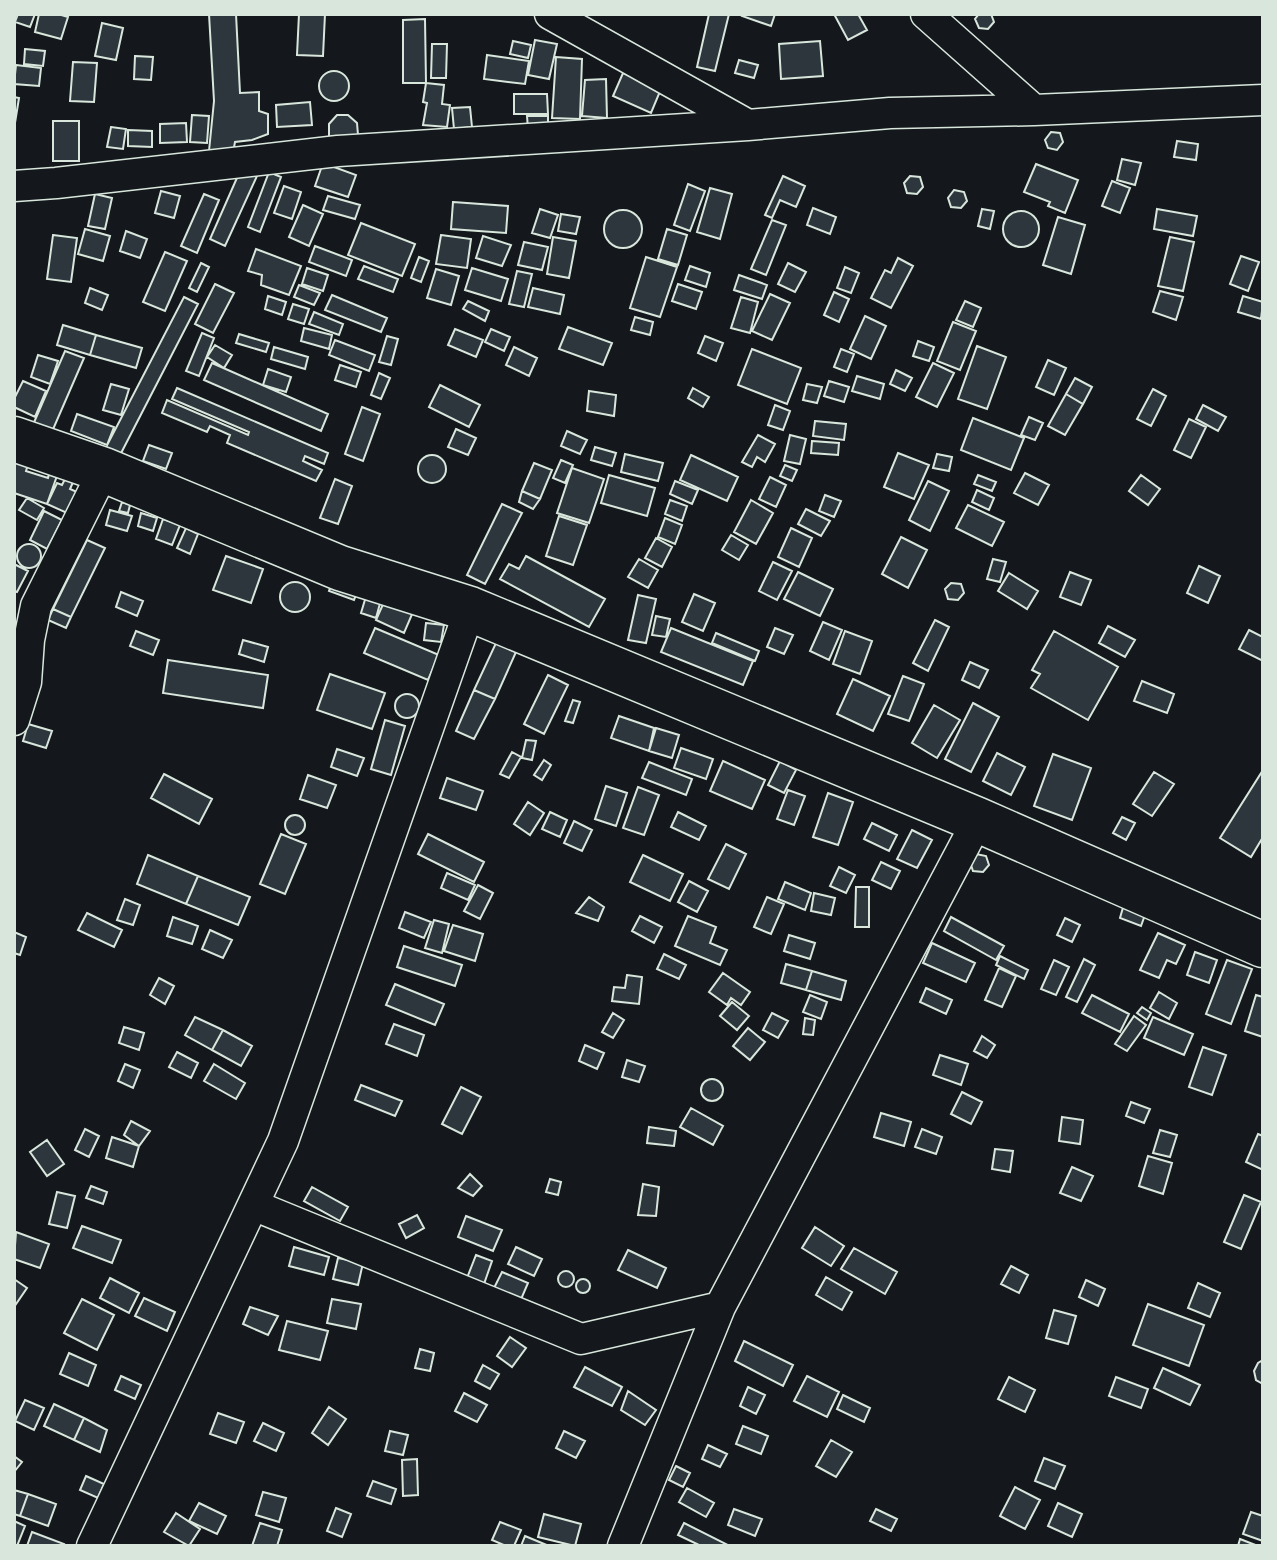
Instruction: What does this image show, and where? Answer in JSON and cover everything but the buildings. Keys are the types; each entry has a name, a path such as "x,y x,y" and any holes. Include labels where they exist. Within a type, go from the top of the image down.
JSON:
{"highway":[{"path":"14,439 104,470 340,568 470,609 978,820 1263,945"}],"street":[{"path":"550,14 748,125"},
{"path":"926,14 1034,110"},
{"path":"14,186 338,151 890,113 1263,100"},
{"path":"14,720 26,682 29,640 36,606 104,470"},
{"path":"92,1546 283,1141 470,609"},
{"path":"623,1546 720,1307 978,820"},
{"path":"253,1205 581,1339 720,1307"}]}
